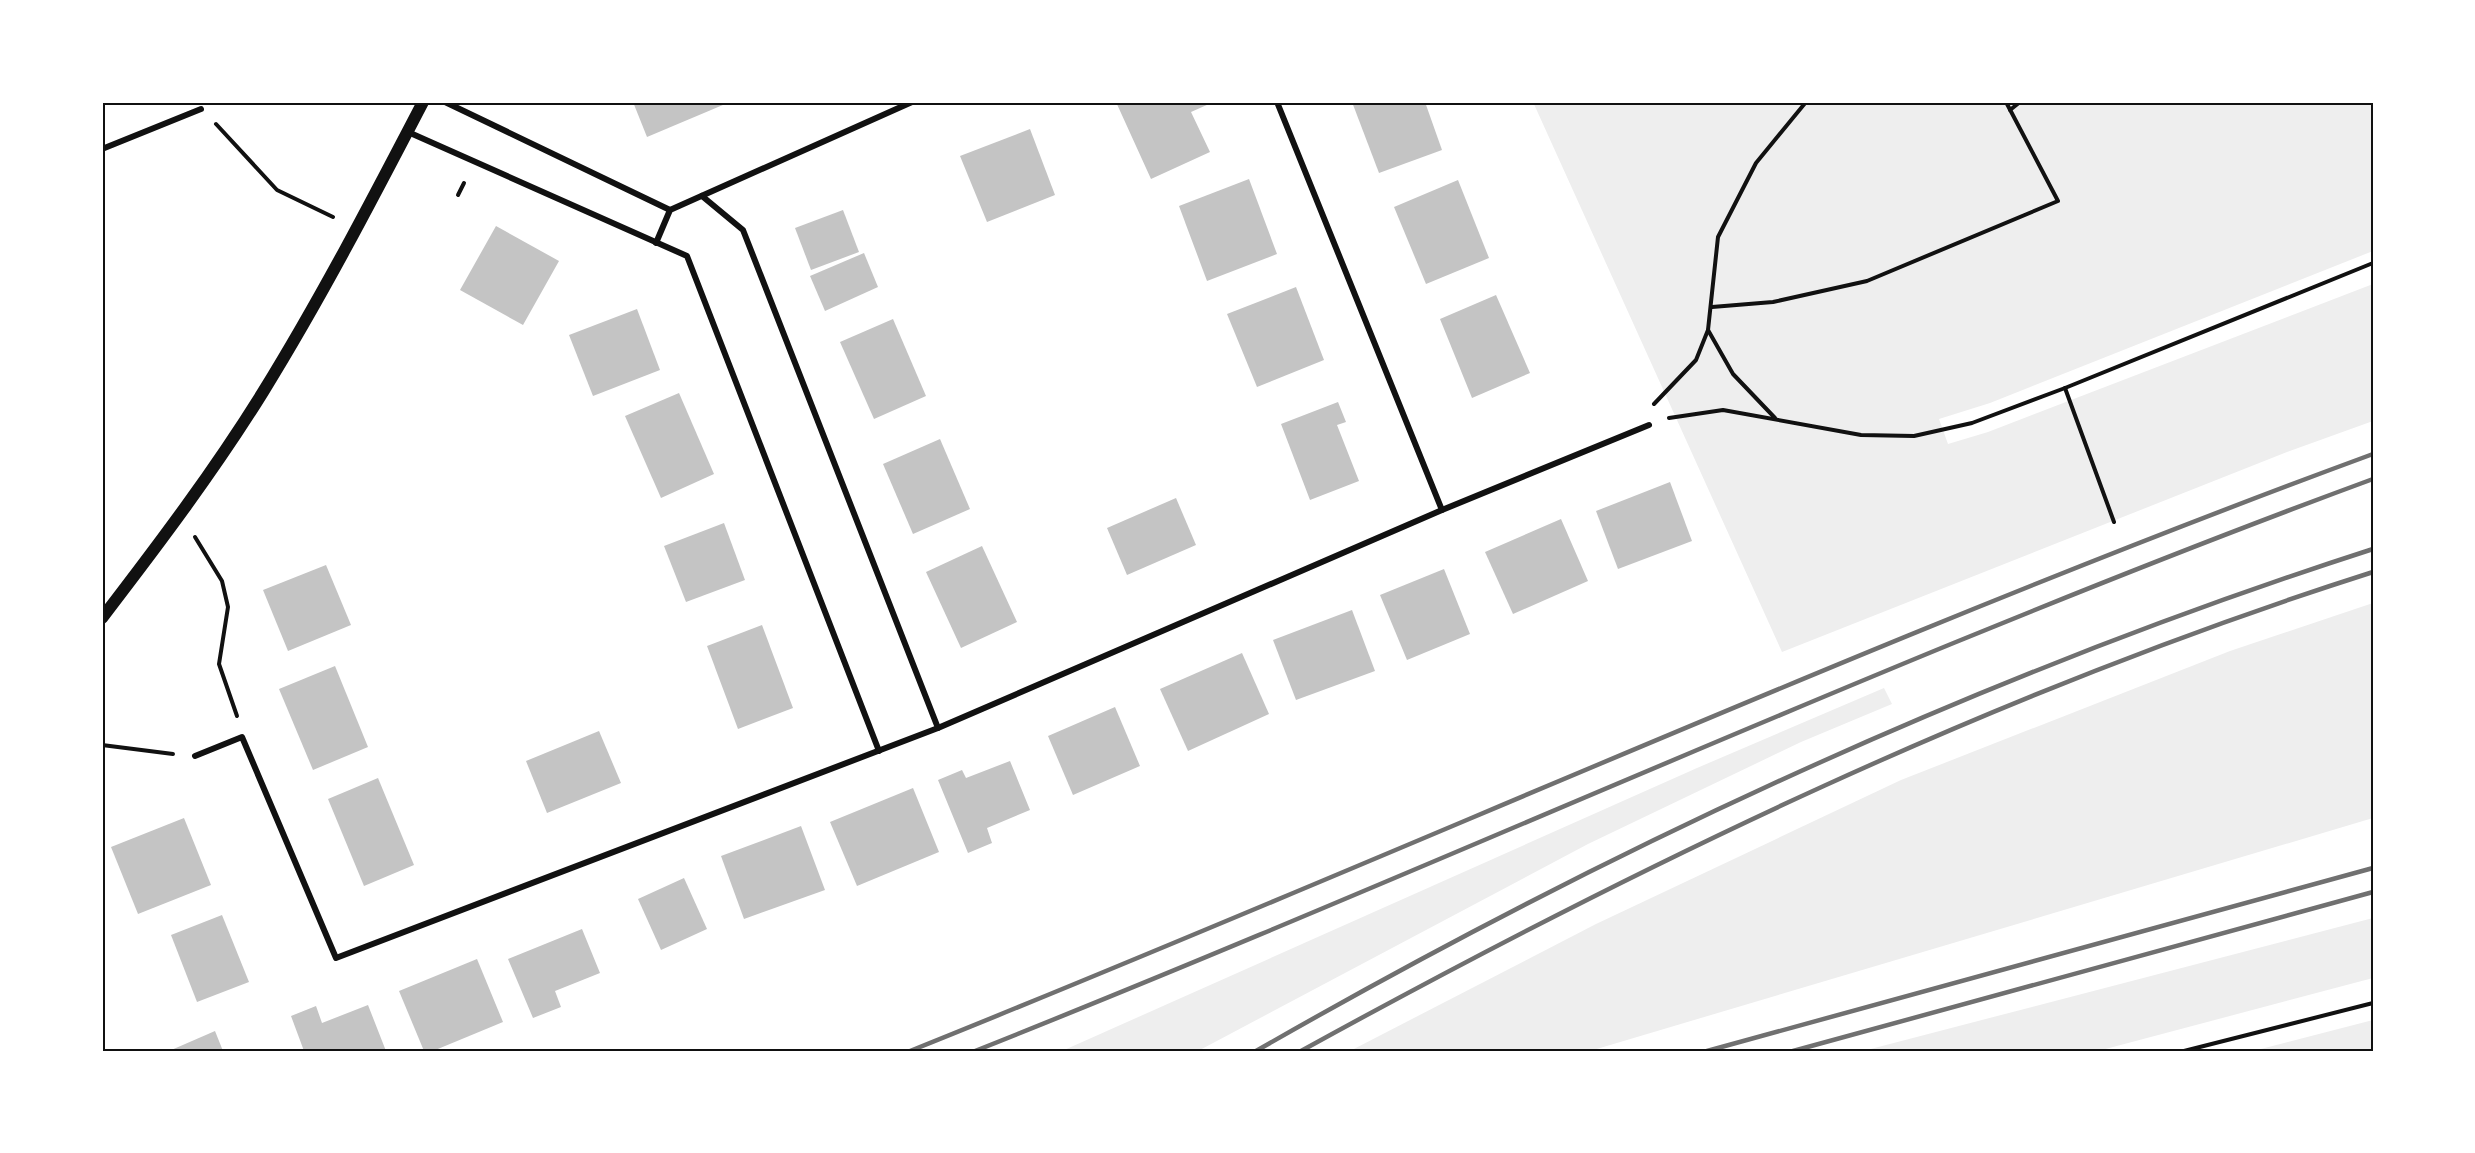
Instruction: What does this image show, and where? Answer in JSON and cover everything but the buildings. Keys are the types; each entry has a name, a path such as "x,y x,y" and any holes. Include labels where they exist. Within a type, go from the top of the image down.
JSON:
{"main road":[{"path":"102,618 182,514 263,392 356,230 423,102"}],"street":[{"path":"445,102 670,210"},
{"path":"656,243 670,210 912,102"},
{"path":"1277,102 1442,510"},
{"path":"102,149 201,109"},
{"path":"408,132 687,256 879,751"},
{"path":"702,196 742,230 938,728"},
{"path":"195,756 242,737 336,958 938,728 1442,510 1649,425"}],"path":[{"path":"1649,425 1655,400 1696,360 1708,330 1718,237 1756,163 1806,102"},
{"path":"1712,307 1773,302 1867,280 2058,201 2006,102"},
{"path":"2010,110 2020,102"},
{"path":"201,109 277,190 309,204 356,230"},
{"path":"1649,425 1678,416 1723,410 1861,435 1914,436 1972,423 2065,388 2373,263"},
{"path":"1708,330 1733,374 1775,419"},
{"path":"2065,388 2114,522"},
{"path":"182,514 222,581 228,608 219,664 231,696 242,737"},
{"path":"102,746 195,756"},
{"path":"2184,1051 2373,1003"}],"shaded area":[{"path":"1533,102 2373,102 2373,251 1990,403 1939,419 1948,444 1988,432 2373,284 2373,421 2287,452 1782,652"},
{"path":"2373,603 2373,818 1590,1051 1350,1051 1596,924 1901,780 2230,651"},
{"path":"1884,688 1892,704 1801,742 1588,844 1198,1051 1062,1051 1697,768"},
{"path":"2373,918 2373,978 2098,1051 1863,1051"},
{"path":"2373,1020 2373,1051 2253,1051"}],"railway":[{"path":"910,1051 1093,977 2004,596 2373,454"},
{"path":"975,1051 1324,908 1846,687 2196,546 2373,479"},
{"path":"1256,1051 1525,904 1802,771 1942,709 2085,652 2228,598 2373,549"},
{"path":"1301,1051 1561,913 1825,785 2096,670 2234,619 2373,572"},
{"path":"1707,1051 2373,868"},
{"path":"1793,1051 2373,892"}]}
